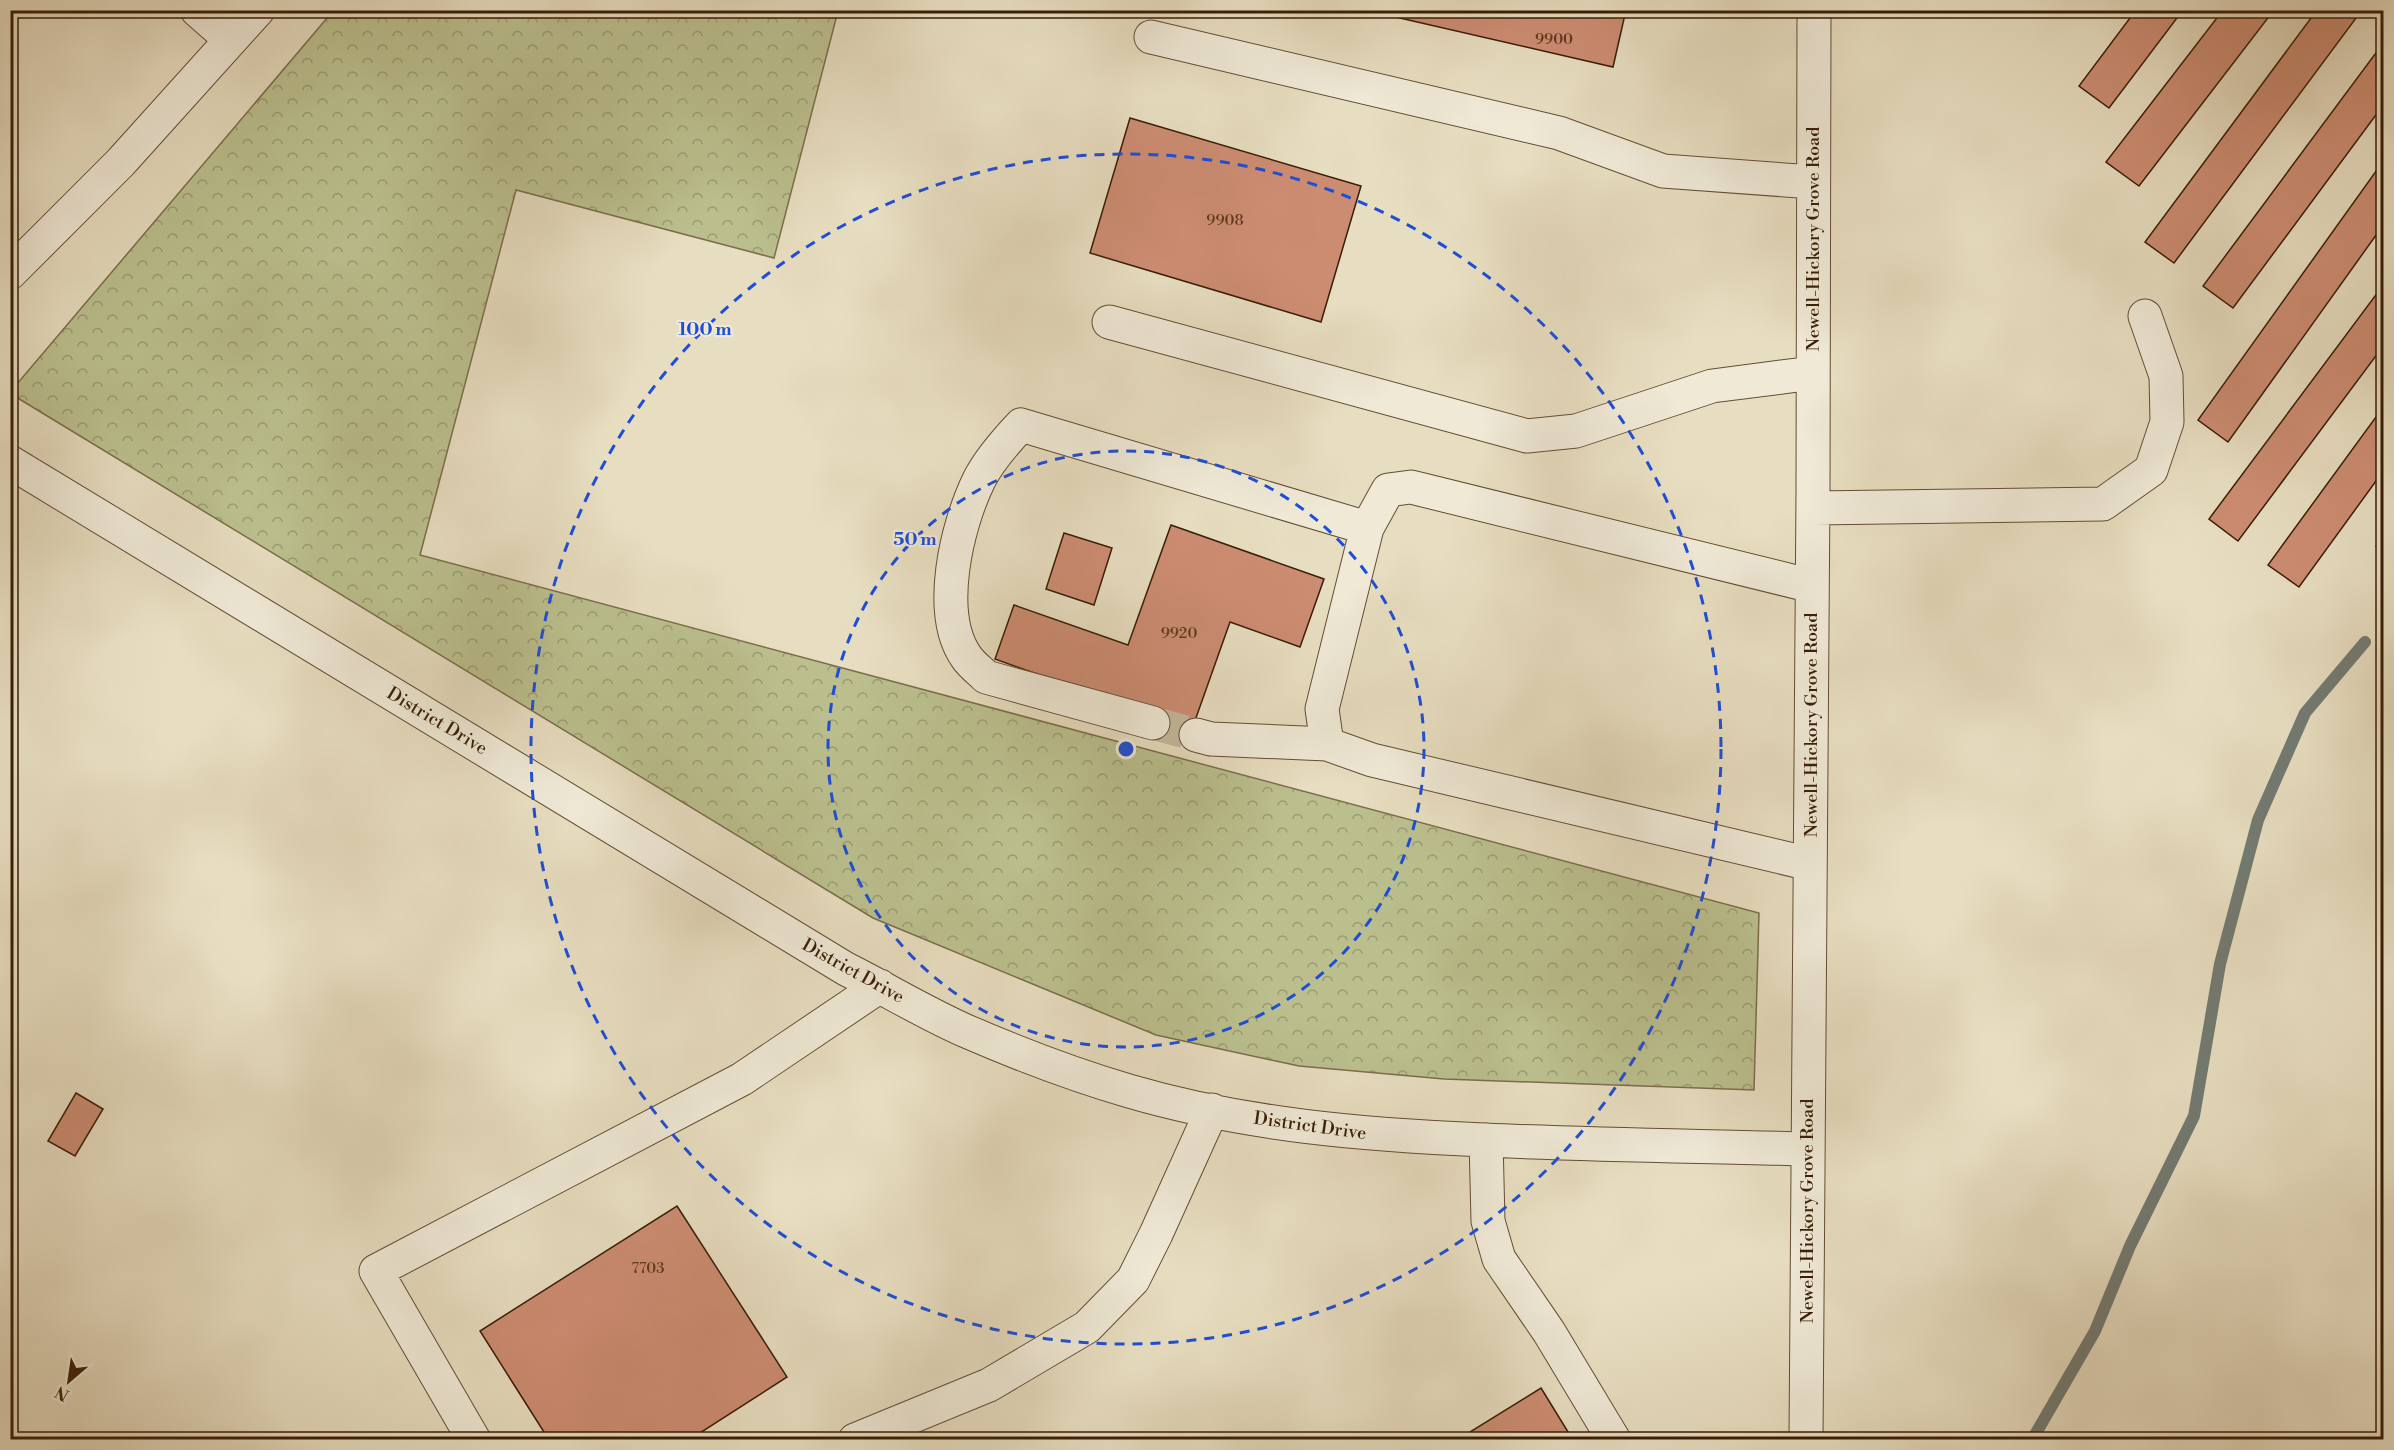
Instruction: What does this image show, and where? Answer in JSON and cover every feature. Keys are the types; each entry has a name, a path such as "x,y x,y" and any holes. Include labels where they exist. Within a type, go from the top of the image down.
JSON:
{"street":[{"path":"197,10 230,39"},
{"path":"10,273 121,162 258,10"},
{"name":"Newell-Hickory Grove Road","path":"1806,1440 1814,10"},
{"path":"1150,37 1559,133 1663,171 1814,182"},
{"path":"1813,508 2103,504 2151,470 2167,422 2166,375 2145,316"},
{"path":"1109,322 1527,436 1576,431 1712,386 1813,373"},
{"path":"1153,723 986,678 966,657 952,620 951,578 957,538 979,480 1005,442 1021,425 1367,528"},
{"name":"District Drive","path":"10,462 846,969 965,1030 1065,1070 1131,1091 1212,1110 1287,1124 1372,1135 1808,1149"},
{"path":"1327,744 1322,709 1367,528 1388,490 1411,487 1812,586"},
{"path":"1196,735 1211,739 1327,744 1372,760 1810,864"},
{"path":"474,1440 376,1271 742,1079 880,986"},
{"path":"855,1440 989,1385 1088,1327 1132,1280 1156,1234 1212,1110"},
{"path":"1486,1140 1488,1221 1499,1259 1549,1332 1614,1440"}],"green space":[{"path":"333,11 838,11 774,258 516,190 420,555 1759,913 1754,1090 1444,1079 1299,1066 1156,1035 873,918 11,394 11,391"}],"building":[{"path":"1365,10 1626,10 1613,67"},
{"path":"2136,10 2183,10 2109,108 2079,86"},
{"path":"2223,10 2274,10 2139,186 2106,162"},
{"path":"2317,10 2362,10 2174,263 2145,242"},
{"path":"2384,42 2384,104 2233,308 2203,286"},
{"path":"1130,118 1361,186 1321,322 1090,253"},
{"path":"2384,160 2384,224 2228,442 2198,420"},
{"path":"2384,284 2384,345 2238,541 2209,519"},
{"path":"2384,406 2384,470 2299,587 2268,565"},
{"path":"1171,525 1324,579 1300,647 1230,622 1192,729 995,659 1014,605 1128,645"},
{"path":"1064,533 1112,548 1094,605 1046,589"},
{"path":"2384,536 2384,552 2376,546"},
{"path":"76,1093 103,1109 75,1156 48,1141"},
{"path":"677,1206 787,1377 689,1440 549,1440 480,1331"},
{"path":"1541,1388 1573,1440 1457,1440"}],"waterway":[{"path":"2032,1440 2095,1331 2130,1246 2194,1116 2220,964 2258,820 2305,713 2365,642"}],"tunnel":[{"path":"1153,723 1196,735"}]}
